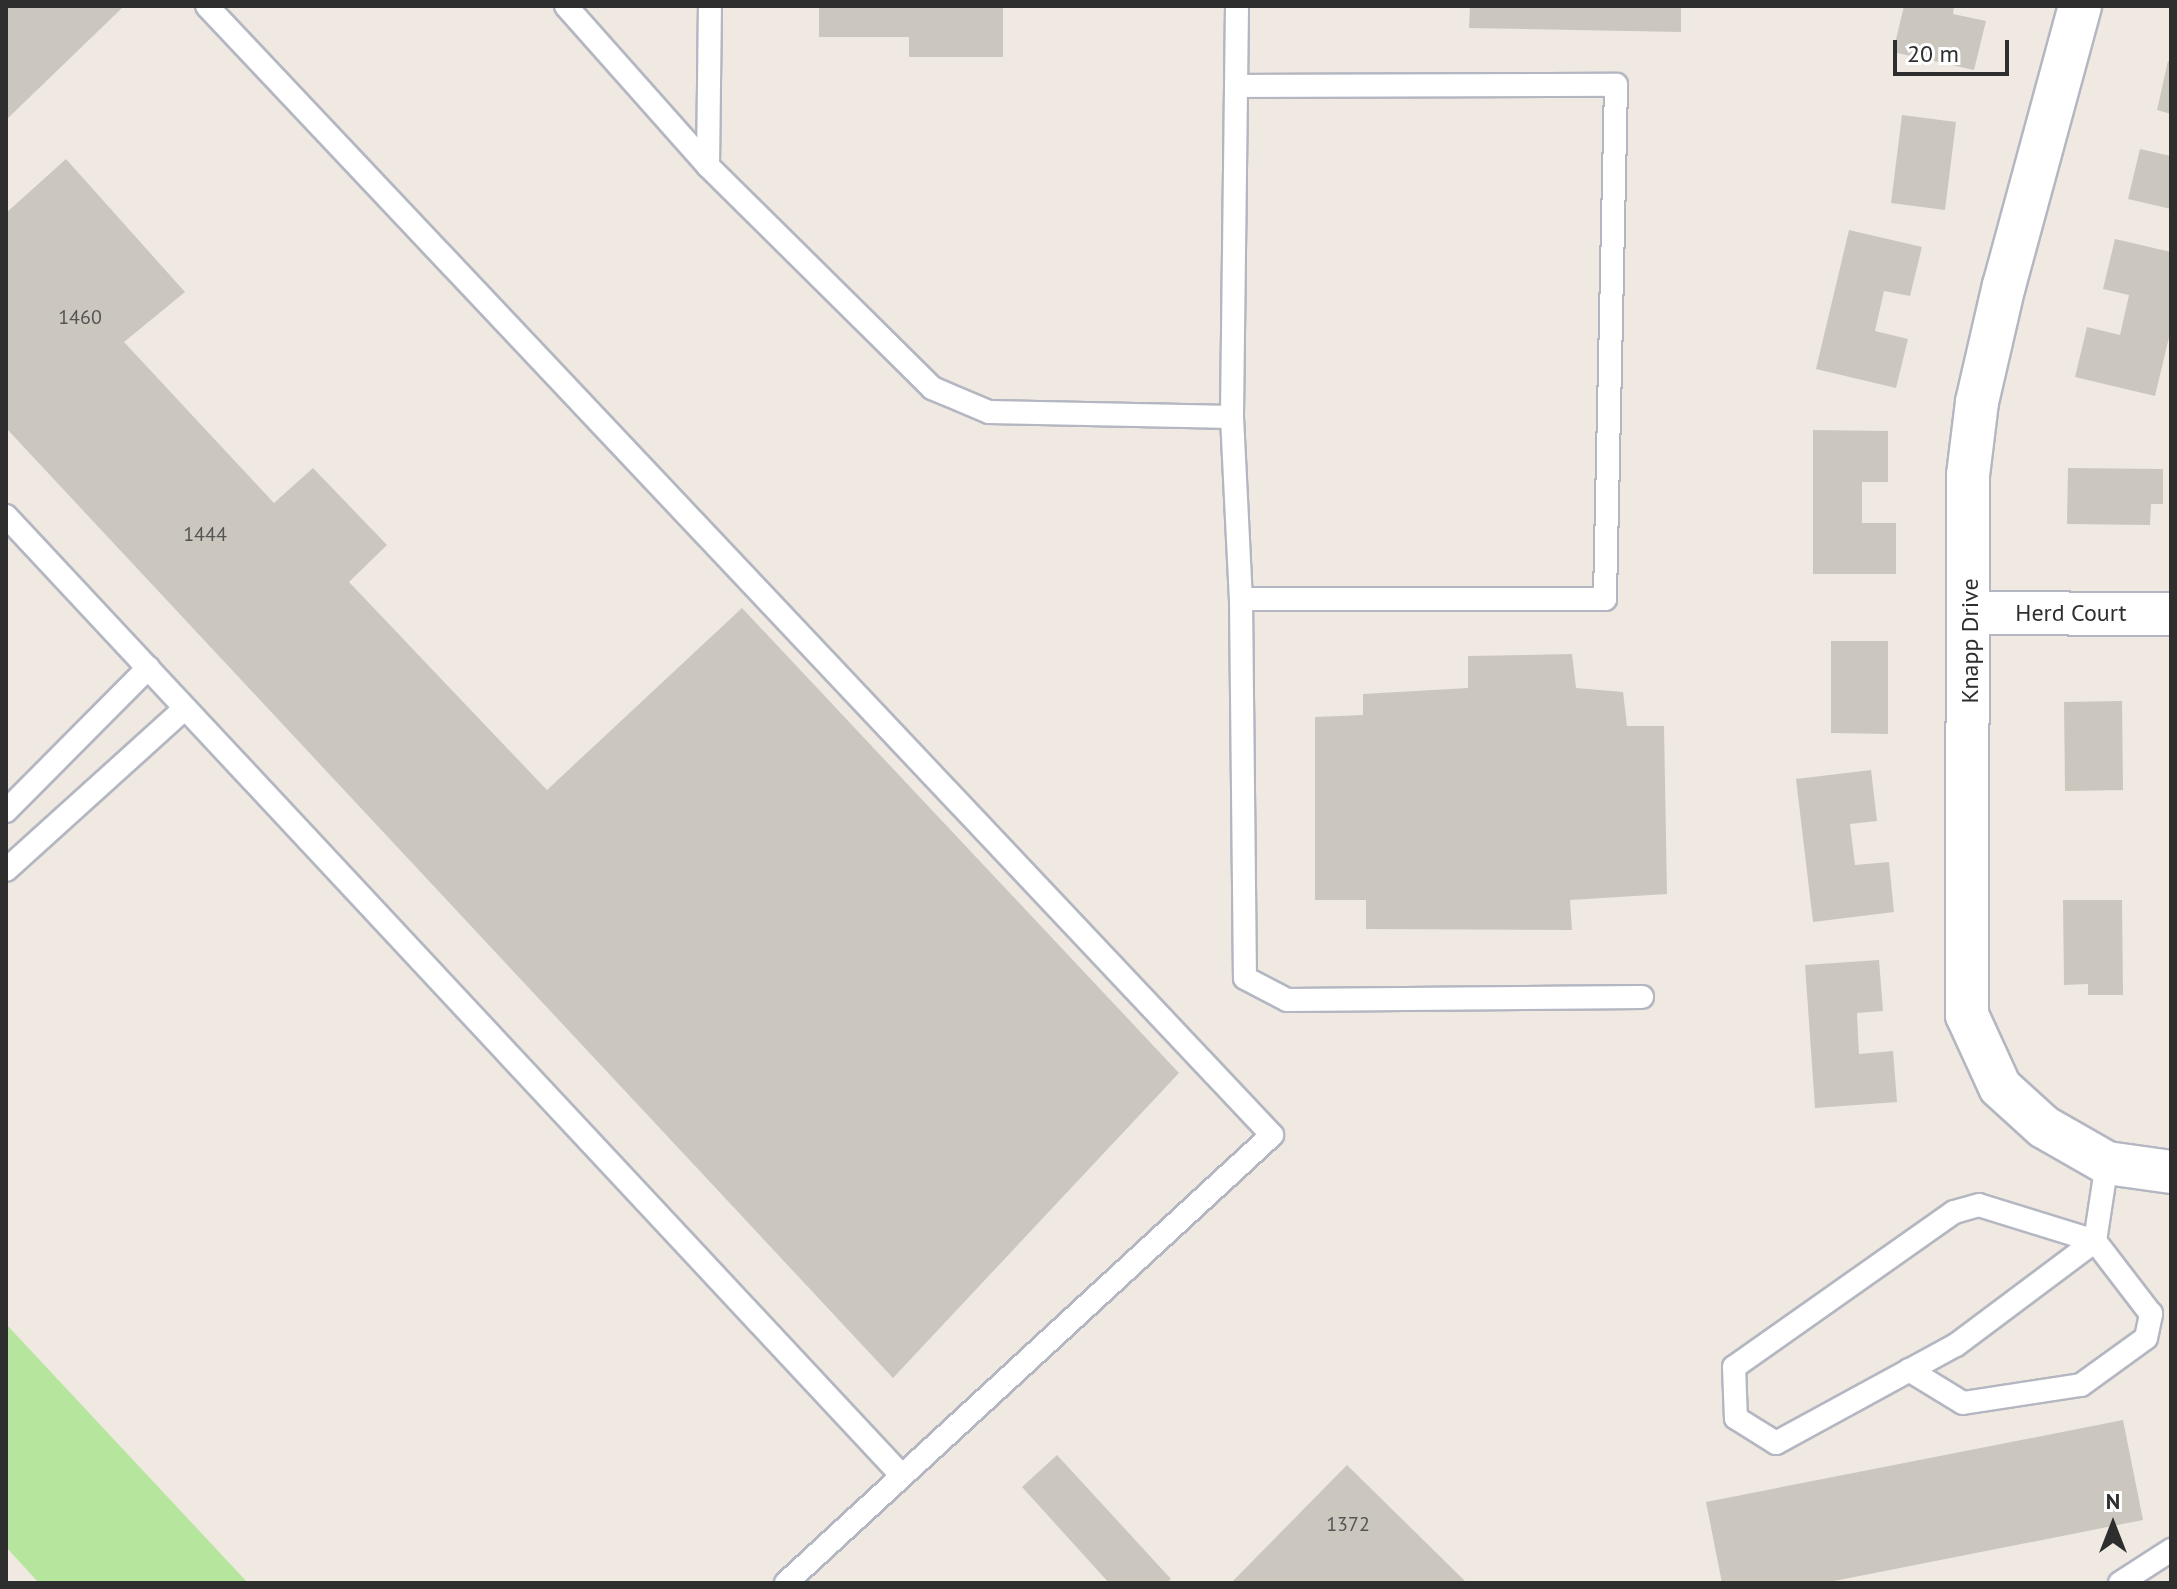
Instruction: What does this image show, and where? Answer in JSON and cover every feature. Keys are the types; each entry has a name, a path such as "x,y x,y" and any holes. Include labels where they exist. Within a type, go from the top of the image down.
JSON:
{"street":[{"name":"Knapp Drive","path":"2080,6 1977,402 1968,475 1971,613 1967,1015 2000,1087 2044,1127 2107,1163 2171,1172"},
{"name":"Herd Court","path":"1971,613 2171,614"}],"lane":[{"path":"207,6 1272,1135 786,1583"},
{"path":"566,6 708,166 932,388 989,412 1232,417"},
{"path":"708,166 710,6"},
{"path":"1237,6 1232,417 1241,599 1245,978 1287,1000 1642,997"},
{"path":"1236,86 1616,85 1605,599 1241,599"},
{"path":"6,516 902,1476"},
{"path":"6,811 148,668"},
{"path":"6,870 185,708"},
{"path":"1909,1370 1963,1403 2081,1385 2146,1338 2151,1314 2095,1241 1979,1205 1954,1212 1734,1367 1736,1418 1776,1443 1909,1370 1956,1345 2095,1241 2107,1163"},
{"path":"2120,1583 2171,1550"}],"green space":[{"path":"6,1324 248,1583 39,1583 6,1547"}],"building":[{"path":"6,6 120,6 122,8 6,120"},
{"path":"819,6 1003,6 1003,57 909,57 909,37 819,37"},
{"path":"1470,6 1681,6 1681,32 1469,28"},
{"path":"1904,6 1954,6 1953,14 1986,21 1974,70 1893,52"},
{"path":"2168,61 2171,61 2171,114 2157,110"},
{"path":"1902,115 1956,122 1945,210 1891,203"},
{"path":"2140,149 2171,156 2171,209 2128,199"},
{"path":"66,159 185,292 124,342 274,503 313,468 387,545 349,582 547,790 742,608 1179,1073 893,1378 6,428 6,213"},
{"path":"1849,230 1922,247 1910,296 1884,291 1875,331 1908,339 1896,388 1816,369"},
{"path":"2115,239 2171,252 2171,329 2155,396 2075,377 2087,327 2120,335 2129,295 2103,289"},
{"path":"1813,430 1888,431 1888,482 1862,482 1862,523 1896,523 1896,574 1813,574"},
{"path":"2068,468 2163,469 2163,504 2151,504 2150,525 2067,524"},
{"path":"1831,641 1888,641 1888,734 1831,733"},
{"path":"1572,654 1576,688 1623,692 1627,726 1664,726 1667,894 1570,900 1572,930 1366,929 1366,900 1315,900 1315,717 1363,715 1363,694 1468,688 1468,656"},
{"path":"2122,701 2123,790 2065,791 2064,702"},
{"path":"1871,770 1877,821 1850,824 1855,865 1889,862 1894,912 1813,922 1796,779"},
{"path":"2063,900 2122,900 2123,995 2088,995 2088,984 2064,985"},
{"path":"1879,960 1883,1011 1857,1013 1859,1054 1893,1051 1897,1102 1815,1108 1805,965"},
{"path":"2123,1420 2143,1520 1824,1583 1722,1583 1706,1502"},
{"path":"1057,1455 1171,1579 1166,1583 1109,1583 1022,1487"},
{"path":"1347,1465 1467,1583 1231,1583"}]}
